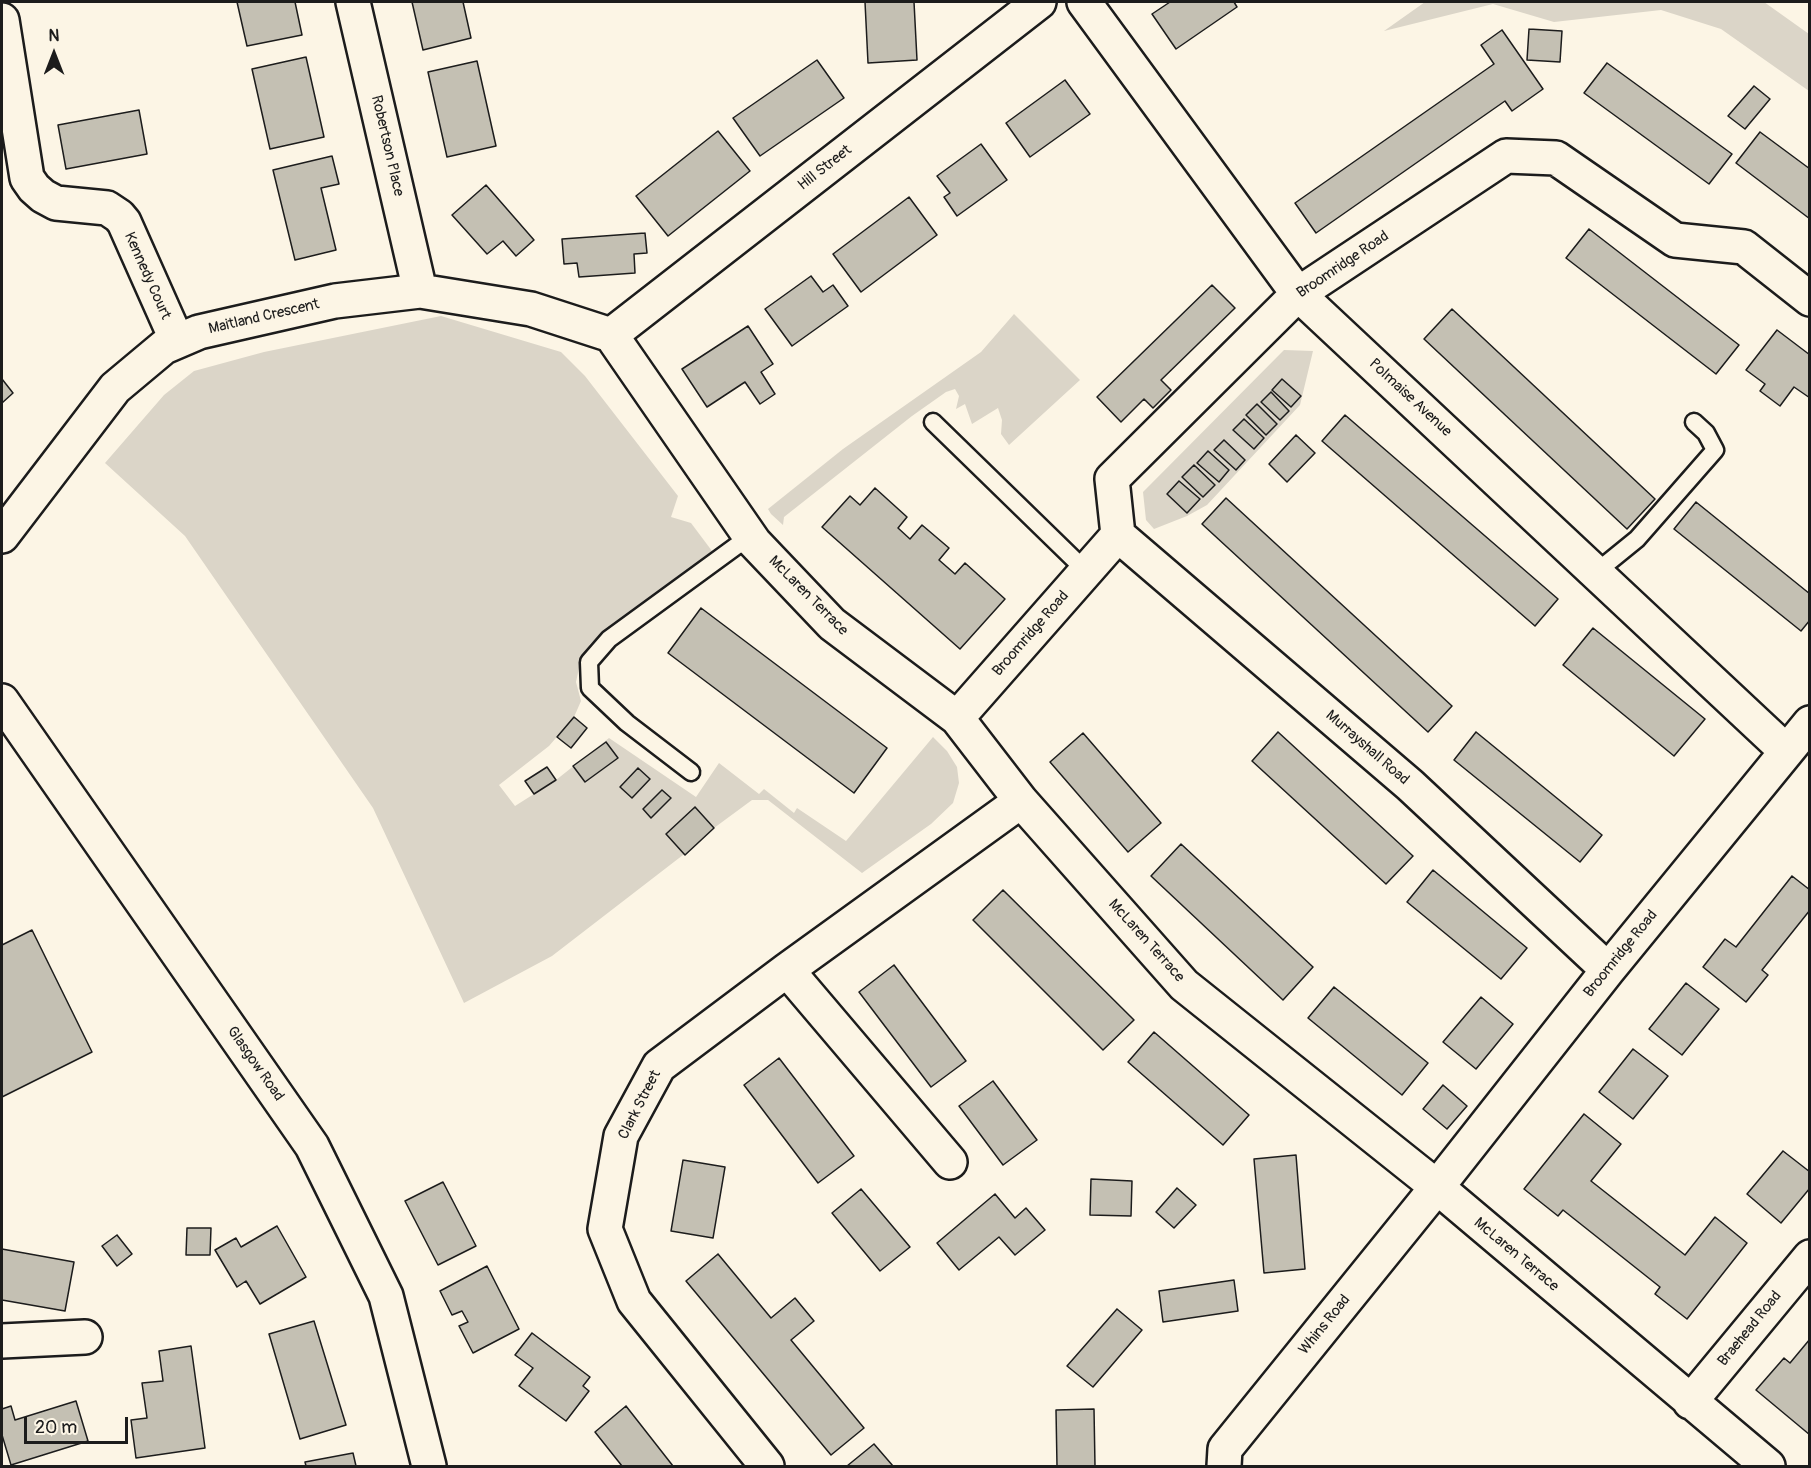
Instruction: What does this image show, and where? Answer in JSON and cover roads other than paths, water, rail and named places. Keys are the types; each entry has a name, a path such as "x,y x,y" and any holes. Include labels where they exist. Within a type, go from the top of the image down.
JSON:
{"street":[{"name":"Robertson Place","path":"353,2 420,291"},
{"name":"Hill Street","path":"611,334 1040,2"},
{"name":"Polmaise Avenue","path":"1084,2 1298,294 1786,751"},
{"name":"Kennedy Court","path":"2,24 27,178 43,196 56,203 106,208 119,216 124,222 177,342"},
{"name":"Broomridge Road","path":"957,718 1118,535 1113,479 1298,294 1506,156 1556,158 1675,240 1744,247 1809,299"},
{"name":"Maitland Crescent","path":"2,536 115,388 164,347 199,332 335,301 420,291 531,309 611,334"},
{"name":"McLaren Terrace","path":"611,334 750,536 832,624 957,718 1021,801 1184,985 1437,1188 1768,1467"},
{"name":"Murrayshall Road","path":"1118,535 1410,785 1608,970"},
{"name":"Glasgow Road","path":"2,701 312,1146 386,1296 429,1467"},
{"name":"Broomridge Road","path":"1437,1188 1608,970 1809,723"},
{"name":"Clark Street","path":"767,1467 634,1301 605,1229 621,1136 659,1066 1021,801"},
{"path":"788,970 950,1162"},
{"name":"Whins Road","path":"1224,1467 1225,1449 1437,1188"},
{"name":"Braehead Road","path":"1690,1402 1809,1257"},
{"path":"2,1341 85,1337"}],"lane":[{"path":"933,422 1086,572"},
{"path":"1597,574 1605,564 1637,539 1715,450 1706,433 1694,422"},
{"path":"690,772 627,723 590,688 589,663 609,639 750,536"}]}
